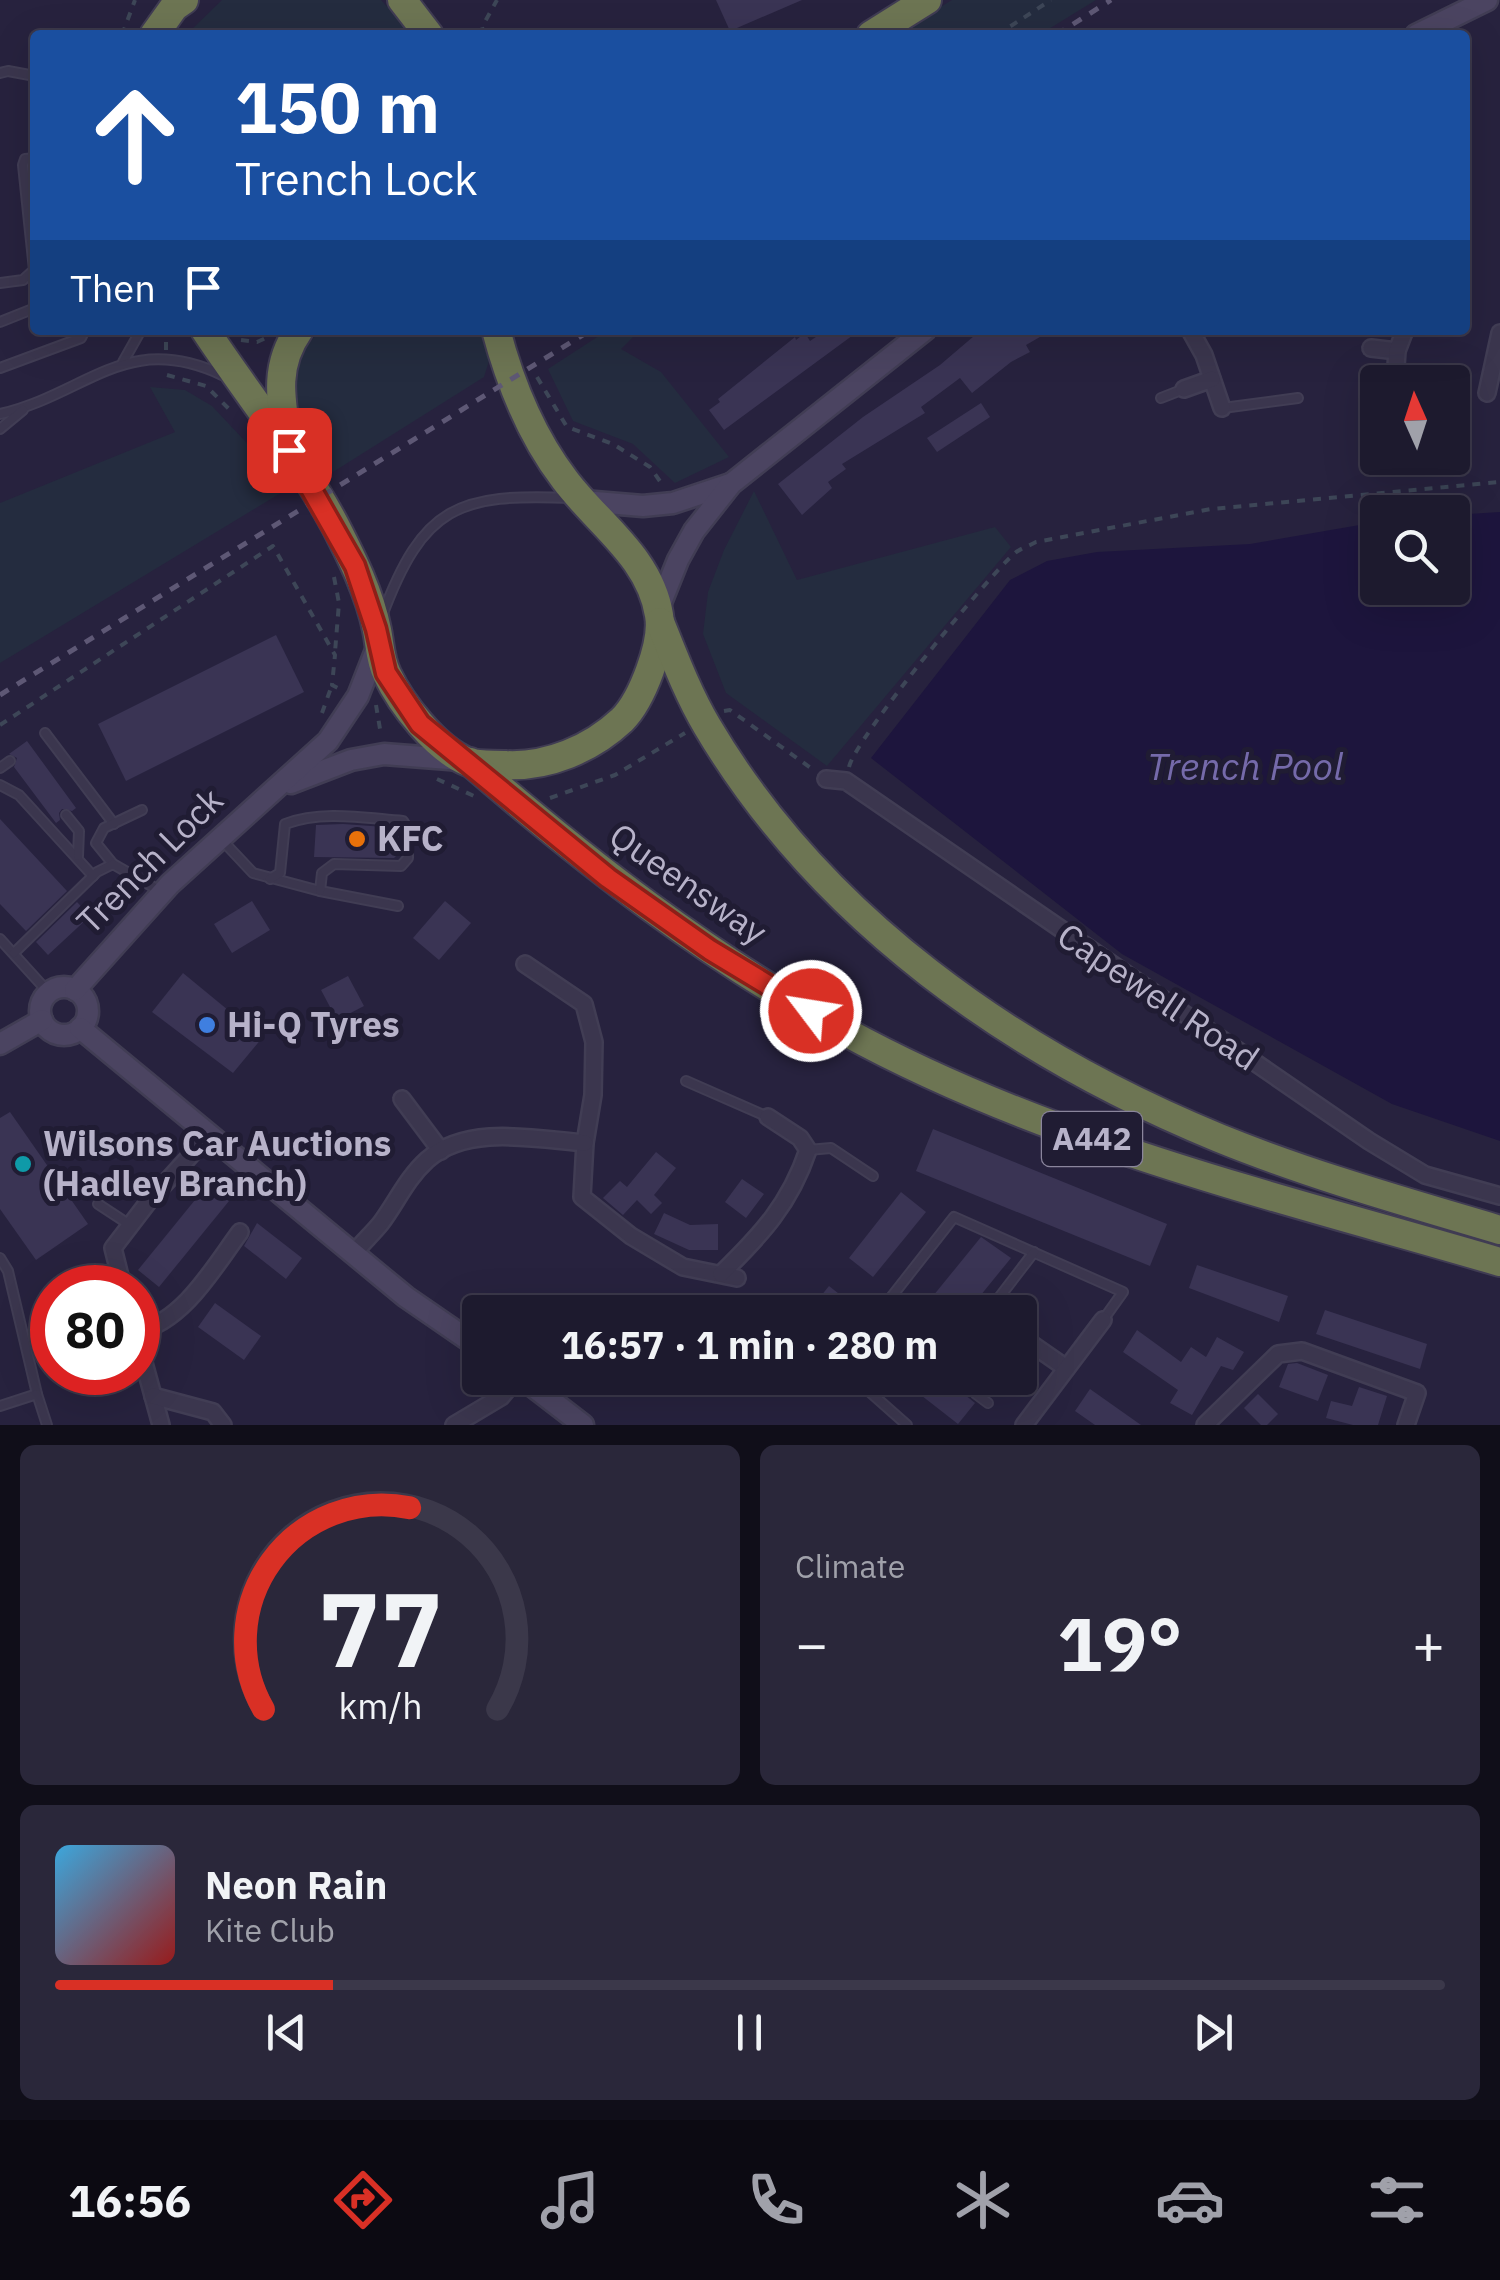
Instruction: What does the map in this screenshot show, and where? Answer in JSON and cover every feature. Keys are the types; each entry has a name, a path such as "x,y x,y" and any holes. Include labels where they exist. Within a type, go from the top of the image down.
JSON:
{"highway":[{"path":"158,30 184,0"},
{"path":"402,0 425,30"},
{"path":"879,30 927,0"},
{"name":"A442","path":"207,335 289,450 355,566 386,673 420,724 468,762"},
{"path":"289,450 279,375 287,348 296,335"},
{"name":"A442","path":"497,335 509,374 535,432 581,499 611,528 630,554 659,615 776,825 832,888 902,952 996,1022 1117,1092 1220,1138 1362,1188 1500,1230"},
{"path":"468,762 522,766 552,761 586,747 624,718 642,690 659,615"},
{"name":"Queensway","path":"468,762 608,878 710,950 845,1032 950,1083 1078,1134 1500,1262"}],"street":[{"path":"1426,30 1487,0"},
{"path":"1487,393 1500,333"},
{"path":"659,615 678,560 694,531 732,484 920,335"},
{"path":"1193,335 1222,408"},
{"path":"1396,365 1402,335"},
{"path":"1372,348 1397,351"},
{"path":"1184,389 1212,379"},
{"path":"581,499 642,506 673,503 732,484"},
{"name":"Trench Lock","path":"76,990 162,892 328,741 358,696 377,637"},
{"path":"280,788 351,760 384,754 468,762"},
{"name":"Capewell Road","path":"826,779 846,781 1369,1142 1426,1175 1500,1196"},
{"path":"525,964 584,1004 594,1042 593,1095 584,1143 582,1197 631,1236 683,1266 729,1276 796,1185 808,1150 800,1138 768,1117"},
{"path":"62,987 76,990 88,1008 80,1028 59,1034 46,1026 41,1005 49,993 62,987"},
{"path":"0,1044 42,1020"},
{"path":"80,1028 406,1297 462,1336"},
{"path":"402,1099 441,1151"},
{"path":"117,1265 113,1248 210,1134"},
{"path":"355,1252 427,1160 441,1151 501,1134 584,1143"},
{"path":"160,1321 180,1306 240,1232"},
{"path":"1024,1425 1103,1320"},
{"path":"1037,1348 1066,1368"},
{"path":"1204,1425 1278,1354 1302,1351 1417,1393 1406,1425"},
{"path":"454,1425 503,1395"},
{"path":"543,1395 584,1425"},
{"path":"153,1396 161,1425"},
{"path":"153,1396 213,1412 223,1425"}],"lane":[{"path":"0,73 30,75"},
{"path":"30,158 25,159 24,165 30,228"},
{"path":"0,283 30,280"},
{"path":"0,322 30,310"},
{"path":"0,368 83,335"},
{"path":"123,362 139,335"},
{"path":"0,428 27,408 123,362 166,357 204,366 240,383"},
{"path":"1161,398 1184,389"},
{"path":"1222,408 1298,398"},
{"path":"0,414 27,408"},
{"path":"377,637 394,582 430,526 461,506 485,499 516,495 581,499"},
{"path":"45,734 114,824"},
{"path":"0,768 10,761"},
{"path":"0,785 19,796 93,876"},
{"path":"142,810 104,828 96,843 113,864 162,892"},
{"path":"66,816 79,831 78,858"},
{"path":"270,879 280,872 284,824 289,821 313,816 402,821 408,829 408,858 402,866 334,864 322,874 320,892"},
{"path":"222,840 253,873 320,892 398,906"},
{"path":"14,953 93,876 113,864"},
{"path":"0,939 49,993"},
{"path":"686,1082 768,1117"},
{"path":"808,1150 831,1148 873,1176"},
{"path":"98,1204 130,1225"},
{"path":"893,1295 954,1217 1123,1292 1103,1320"},
{"path":"1001,1295 1034,1252"},
{"path":"0,1258 8,1272 30,1365"},
{"path":"0,1406 34,1395"},
{"path":"37,1395 47,1425"},
{"path":"873,1395 907,1425"},
{"path":"977,1395 988,1403"}],"path":[{"path":"124,30 135,0"},
{"path":"483,30 497,0"},
{"path":"1004,30 1050,0"},
{"path":"166,335 167,377 206,386 244,425"},
{"path":"237,338 257,342 268,335"},
{"path":"542,389 567,427 613,444 650,467 673,503"},
{"path":"852,755 989,581 1017,551 1036,542 1211,509 1500,482"},
{"path":"0,725 273,546 335,655"},
{"path":"320,718 332,686 335,655 339,603 333,572"},
{"path":"332,686 376,705 384,754"},
{"path":"526,810 539,794 549,798 614,775 717,716 826,779"},
{"path":"428,776 476,798"}],"shaded area":[{"path":"222,0 381,0 408,30 191,30"},
{"path":"952,0 1096,0 1047,30 902,30"},
{"path":"316,335 482,335 489,361 484,377 333,472 296,433 293,374 300,354"},
{"path":"600,335 635,335 621,349 661,372 729,457 675,483 633,444 573,421 548,369"},
{"path":"150,387 185,390 212,406 289,488 0,663 0,503 175,432"},
{"path":"754,491 797,580 995,527 1011,547 827,766 726,693 703,634 708,592"}],"water":[{"name":"Trench Pool","path":"1500,512 1500,1141 1392,1104 1122,954 871,758 1010,580 1047,561 1097,552 1250,544 1360,525 1360,605 1470,605 1470,514"}],"building":[{"path":"716,0 802,0 732,30"},
{"path":"806,335 810,341 819,335 853,335 724,430 709,410 720,402 718,399 795,337 796,340"},
{"path":"975,335 1043,335 1026,345 1030,352 972,393 960,378 921,407 925,413 842,464 846,469 828,482 832,488 802,515 778,484 863,417 940,365"},
{"path":"981,403 990,417 937,452 927,438"},
{"path":"276,635 304,692 126,781 98,724"},
{"path":"27,741 76,808 62,809 56,823 14,767 17,758 9,754"},
{"path":"0,819 67,891 26,931 0,904"},
{"name":"KFC","path":"316,825 399,828 397,855 314,857"},
{"path":"252,901 270,930 232,953 214,924"},
{"path":"445,901 471,923 439,960 413,938"},
{"path":"77,902 90,916 48,955 36,942"},
{"name":"Hi-Q Tyres","path":"183,973 262,1038 233,1073 152,1012"},
{"path":"348,976 364,1006 337,1020 321,990"},
{"name":"Wilsons Car Auctions (Hadley Branch)","path":"10,1112 88,1224 36,1260 0,1209 0,1118"},
{"path":"933,1129 1167,1224 1150,1266 916,1171"},
{"path":"656,1152 676,1168 654,1195 662,1203 651,1214 637,1200 623,1215 603,1198 620,1181 627,1187"},
{"path":"742,1179 764,1194 746,1218 725,1202"},
{"path":"208,1184 229,1201 160,1286 160,1265 142,1265"},
{"path":"901,1192 926,1212 873,1277 849,1258"},
{"path":"664,1213 690,1225 718,1224 718,1250 689,1250 654,1234"},
{"path":"257,1223 302,1258 286,1279 244,1246"},
{"path":"981,1237 1011,1258 981,1295 934,1295"},
{"path":"1197,1265 1288,1296 1279,1322 1189,1288"},
{"path":"829,1286 840,1295 822,1295"},
{"path":"215,1303 261,1336 244,1360 198,1327"},
{"path":"1325,1310 1427,1344 1420,1369 1316,1334"},
{"path":"1137,1330 1181,1362 1191,1347 1206,1357 1217,1337 1244,1352 1233,1370 1221,1366 1192,1415 1170,1403 1178,1390 1123,1352"},
{"path":"1297,1363 1328,1375 1318,1401 1279,1387 1288,1364"},
{"path":"1359,1387 1387,1396 1378,1425 1353,1425 1326,1418 1331,1401 1352,1406"},
{"path":"1090,1389 1141,1425 1095,1425 1075,1411"},
{"path":"1258,1394 1278,1414 1267,1425 1261,1425 1244,1408"},
{"path":"921,1395 965,1395 975,1403 958,1424"}],"railway":[{"path":"1064,30 1111,0"},
{"path":"0,695 583,335"}],"place":[{"name":"KFC","path":"357,839"},
{"name":"Hi-Q Tyres","path":"207,1025"},
{"name":"Wilsons Car Auctions (Hadley Branch)","path":"23,1164"}],"route":[{"path":"289,450 355,566 386,673 420,724 608,878 710,950 811,1011"}]}
